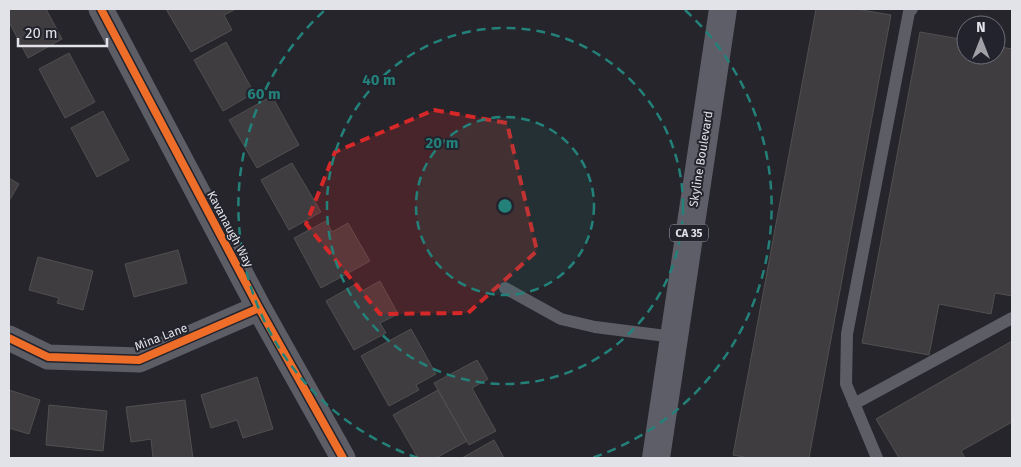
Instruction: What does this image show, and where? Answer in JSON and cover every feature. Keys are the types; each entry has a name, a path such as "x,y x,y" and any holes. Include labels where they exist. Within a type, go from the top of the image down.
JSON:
{"main road":[{"name":"Skyline Boulevard","path":"656,458 723,9"}],"street":[{"name":"Kavanaugh Way","path":"101,9 259,308 343,458"},
{"name":"Mina Lane","path":"9,338 48,357 139,360 259,308"}],"lane":[{"path":"877,458 846,384 847,334 909,12 912,9"},
{"path":"505,288 561,319 595,327 674,338"},
{"path":"854,404 1012,318"}],"highlighted area":[{"path":"434,110 507,123 537,251 468,313 380,314 306,224 335,152"}],"building":[{"path":"9,9 46,9 62,39 28,58 9,22"},
{"path":"166,9 233,9 224,15 232,30 191,52"},
{"path":"816,9 856,9 891,15 809,458 749,458 733,455"},
{"path":"920,32 956,38 956,65 1006,65 1006,48 1012,49 1012,296 995,293 991,314 939,304 929,355 862,343"},
{"path":"226,42 254,93 223,111 194,60"},
{"path":"69,53 95,102 65,118 39,69"},
{"path":"272,96 299,145 257,168 229,120"},
{"path":"103,111 129,160 97,177 71,128"},
{"path":"292,163 321,212 289,230 261,180"},
{"path":"9,178 19,184 9,201"},
{"path":"326,221 332,232 348,223 370,261 321,288 294,238"},
{"path":"178,250 187,283 134,297 125,264"},
{"path":"38,257 93,271 83,310 57,303 59,298 29,290"},
{"path":"380,281 398,314 380,323 386,333 354,350 326,301 358,283 362,291"},
{"path":"411,329 436,374 416,385 419,390 389,406 361,356"},
{"path":"1012,341 1012,422 961,451 965,458 899,458 876,419"},
{"path":"477,360 488,379 472,388 496,431 469,445 434,383"},
{"path":"257,377 273,429 243,438 237,420 211,428 201,395"},
{"path":"9,390 40,400 29,434 9,428"},
{"path":"438,390 467,441 436,458 418,458 393,415"},
{"path":"185,400 193,458 153,458 151,439 131,442 126,407"},
{"path":"49,405 107,411 103,451 46,445"},
{"path":"494,440 504,458 462,458"}],"cycle path":[{"path":"101,9 259,308 343,458"},
{"path":"9,338 48,357 139,360 259,308"}]}
